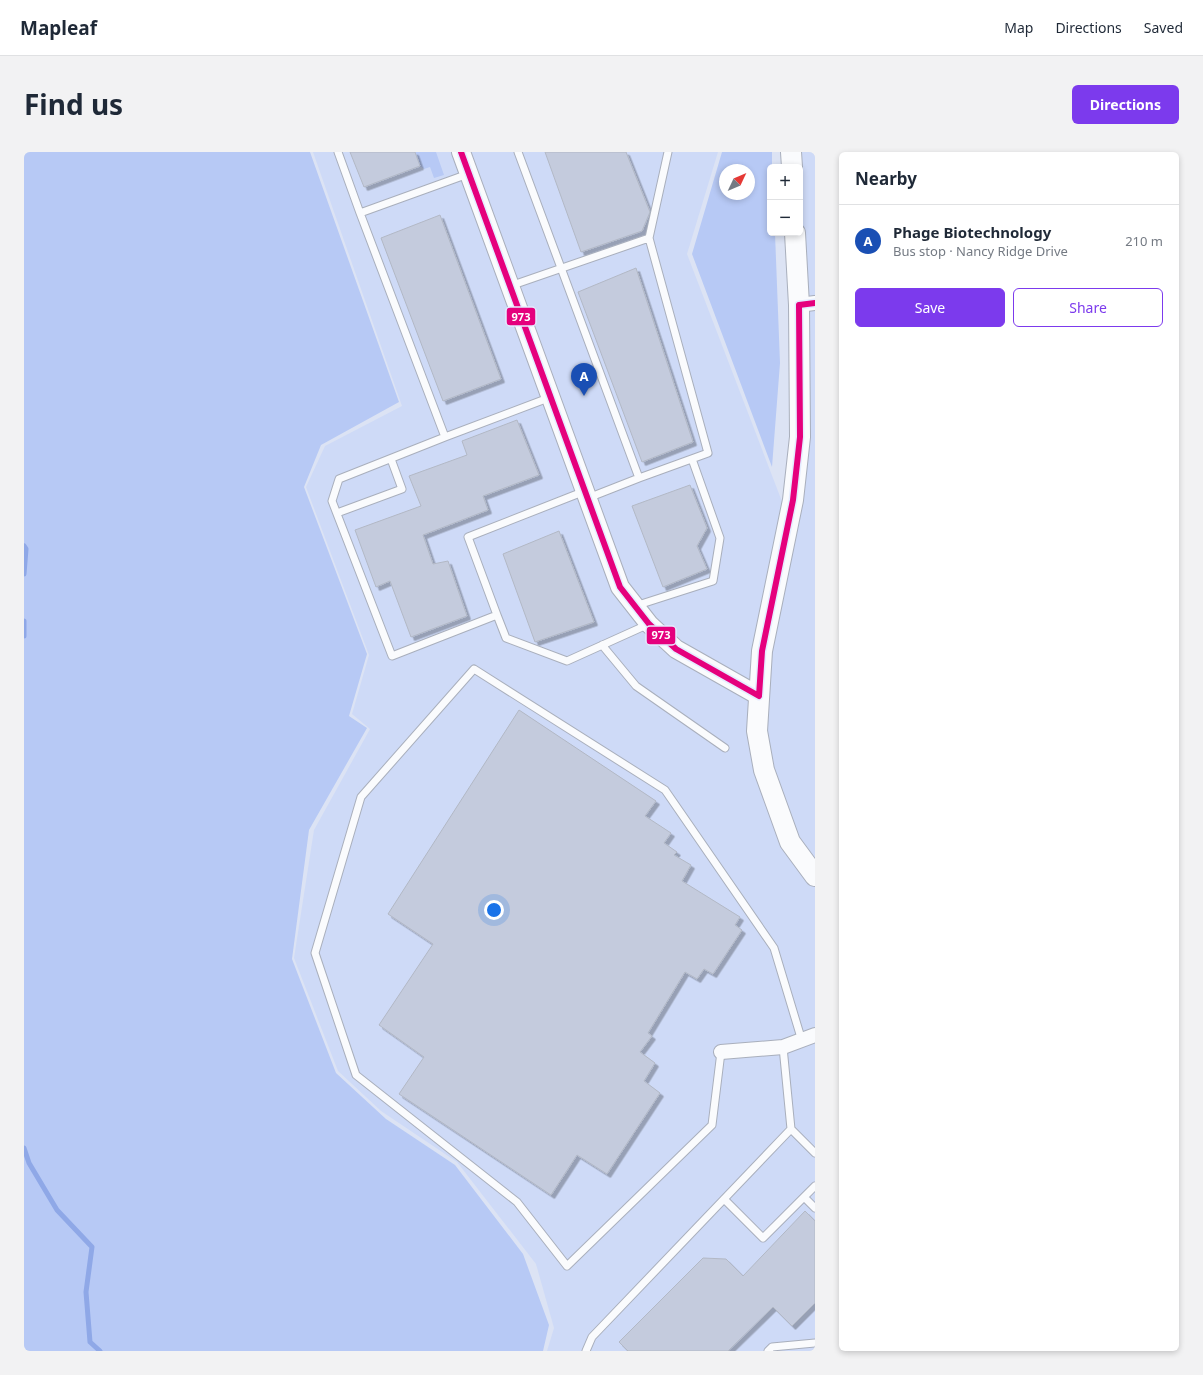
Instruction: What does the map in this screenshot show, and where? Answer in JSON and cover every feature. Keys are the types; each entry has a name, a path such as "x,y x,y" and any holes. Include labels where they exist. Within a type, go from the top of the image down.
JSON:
{"main road":[{"path":"791,152 792,164"},
{"path":"796,236 807,304 800,437 793,500 762,651 757,731 764,770 790,842 815,876"}],"street":[{"path":"461,152 620,587 649,624 676,649 758,696"},
{"path":"721,1052 784,1047 815,1035"}],"lane":[{"path":"338,152 445,437"},
{"path":"518,152 639,478"},
{"path":"649,624 568,661 506,638 468,537 587,494 639,478 708,453 649,238 668,152"},
{"path":"360,213 468,174"},
{"path":"510,286 649,238"},
{"path":"497,615 392,656 332,501 339,479 551,397"},
{"path":"337,513 402,489 391,459"},
{"path":"635,606 713,580 720,538 692,459"},
{"path":"602,646 636,686 724,748"},
{"path":"721,1052 712,1125 567,1266 517,1202 356,1075 315,953 361,797 474,669 665,790 774,948 802,1041"},
{"path":"784,1047 791,1129 815,1153"},
{"path":"586,1351 592,1337 791,1129"},
{"path":"724,1200 762,1238 815,1186"},
{"path":"804,1197 815,1208"},
{"path":"768,1351 772,1347 815,1343"}],"shaded area":[{"path":"24,152 310,152 399,402 321,445 304,487 367,654 349,716 367,728 309,830 292,959 336,1073 386,1119 455,1165 523,1254 549,1325 543,1351 24,1351"},
{"path":"313,152 718,152 687,254 796,538 798,236 803,236 803,164 800,164 798,152 815,152 815,1351 547,1351 554,1328 536,1264 457,1162 381,1111 338,1071 294,958 314,830 370,729 352,714 369,655 306,487 325,446 402,406"},
{"path":"415,152 436,152 444,175 434,178 430,167 424,169 420,166"},
{"path":"722,152 772,152 772,164 767,164 767,236 775,236 780,363 772,467 692,254"}],"building":[{"path":"350,152 415,152 420,166 364,187"},
{"path":"545,152 626,152 650,212 642,231 581,252"},
{"path":"440,215 501,379 443,401 381,238"},
{"path":"636,268 693,442 642,462 578,292"},
{"path":"517,420 539,475 483,496 488,510 423,535 433,564 448,561 467,616 411,637 390,581 376,587 355,530 421,506 409,476 467,455 462,441"},
{"path":"690,485 707,528 697,546 707,569 663,587 632,506"},
{"path":"559,531 594,622 535,642 503,554"},
{"path":"519,710 656,801 645,816 671,833 664,843 677,852 674,855 691,865 682,881 740,917 735,925 742,930 713,974 704,969 697,979 685,972 648,1033 652,1036 640,1052 655,1063 644,1081 660,1093 607,1174 577,1155 551,1195 399,1094 424,1057 379,1025 433,944 388,914"},
{"path":"805,1211 815,1221 815,1303 792,1326 773,1307 728,1351 628,1351 619,1342 703,1258 726,1259 743,1276"}],"waterway":[{"path":"24,546 26,549 24,574"},
{"path":"24,621 24,636"},
{"path":"24,1148 29,1163 57,1210 92,1247 86,1292 90,1342 100,1351"}],"transit line":[{"name":"973","path":"461,152 620,587 649,624 676,649 759,696 762,651 793,500 800,437 799,305 815,303"}],"place":[{"name":"Phage Biotechnology","path":"584,396"}]}
